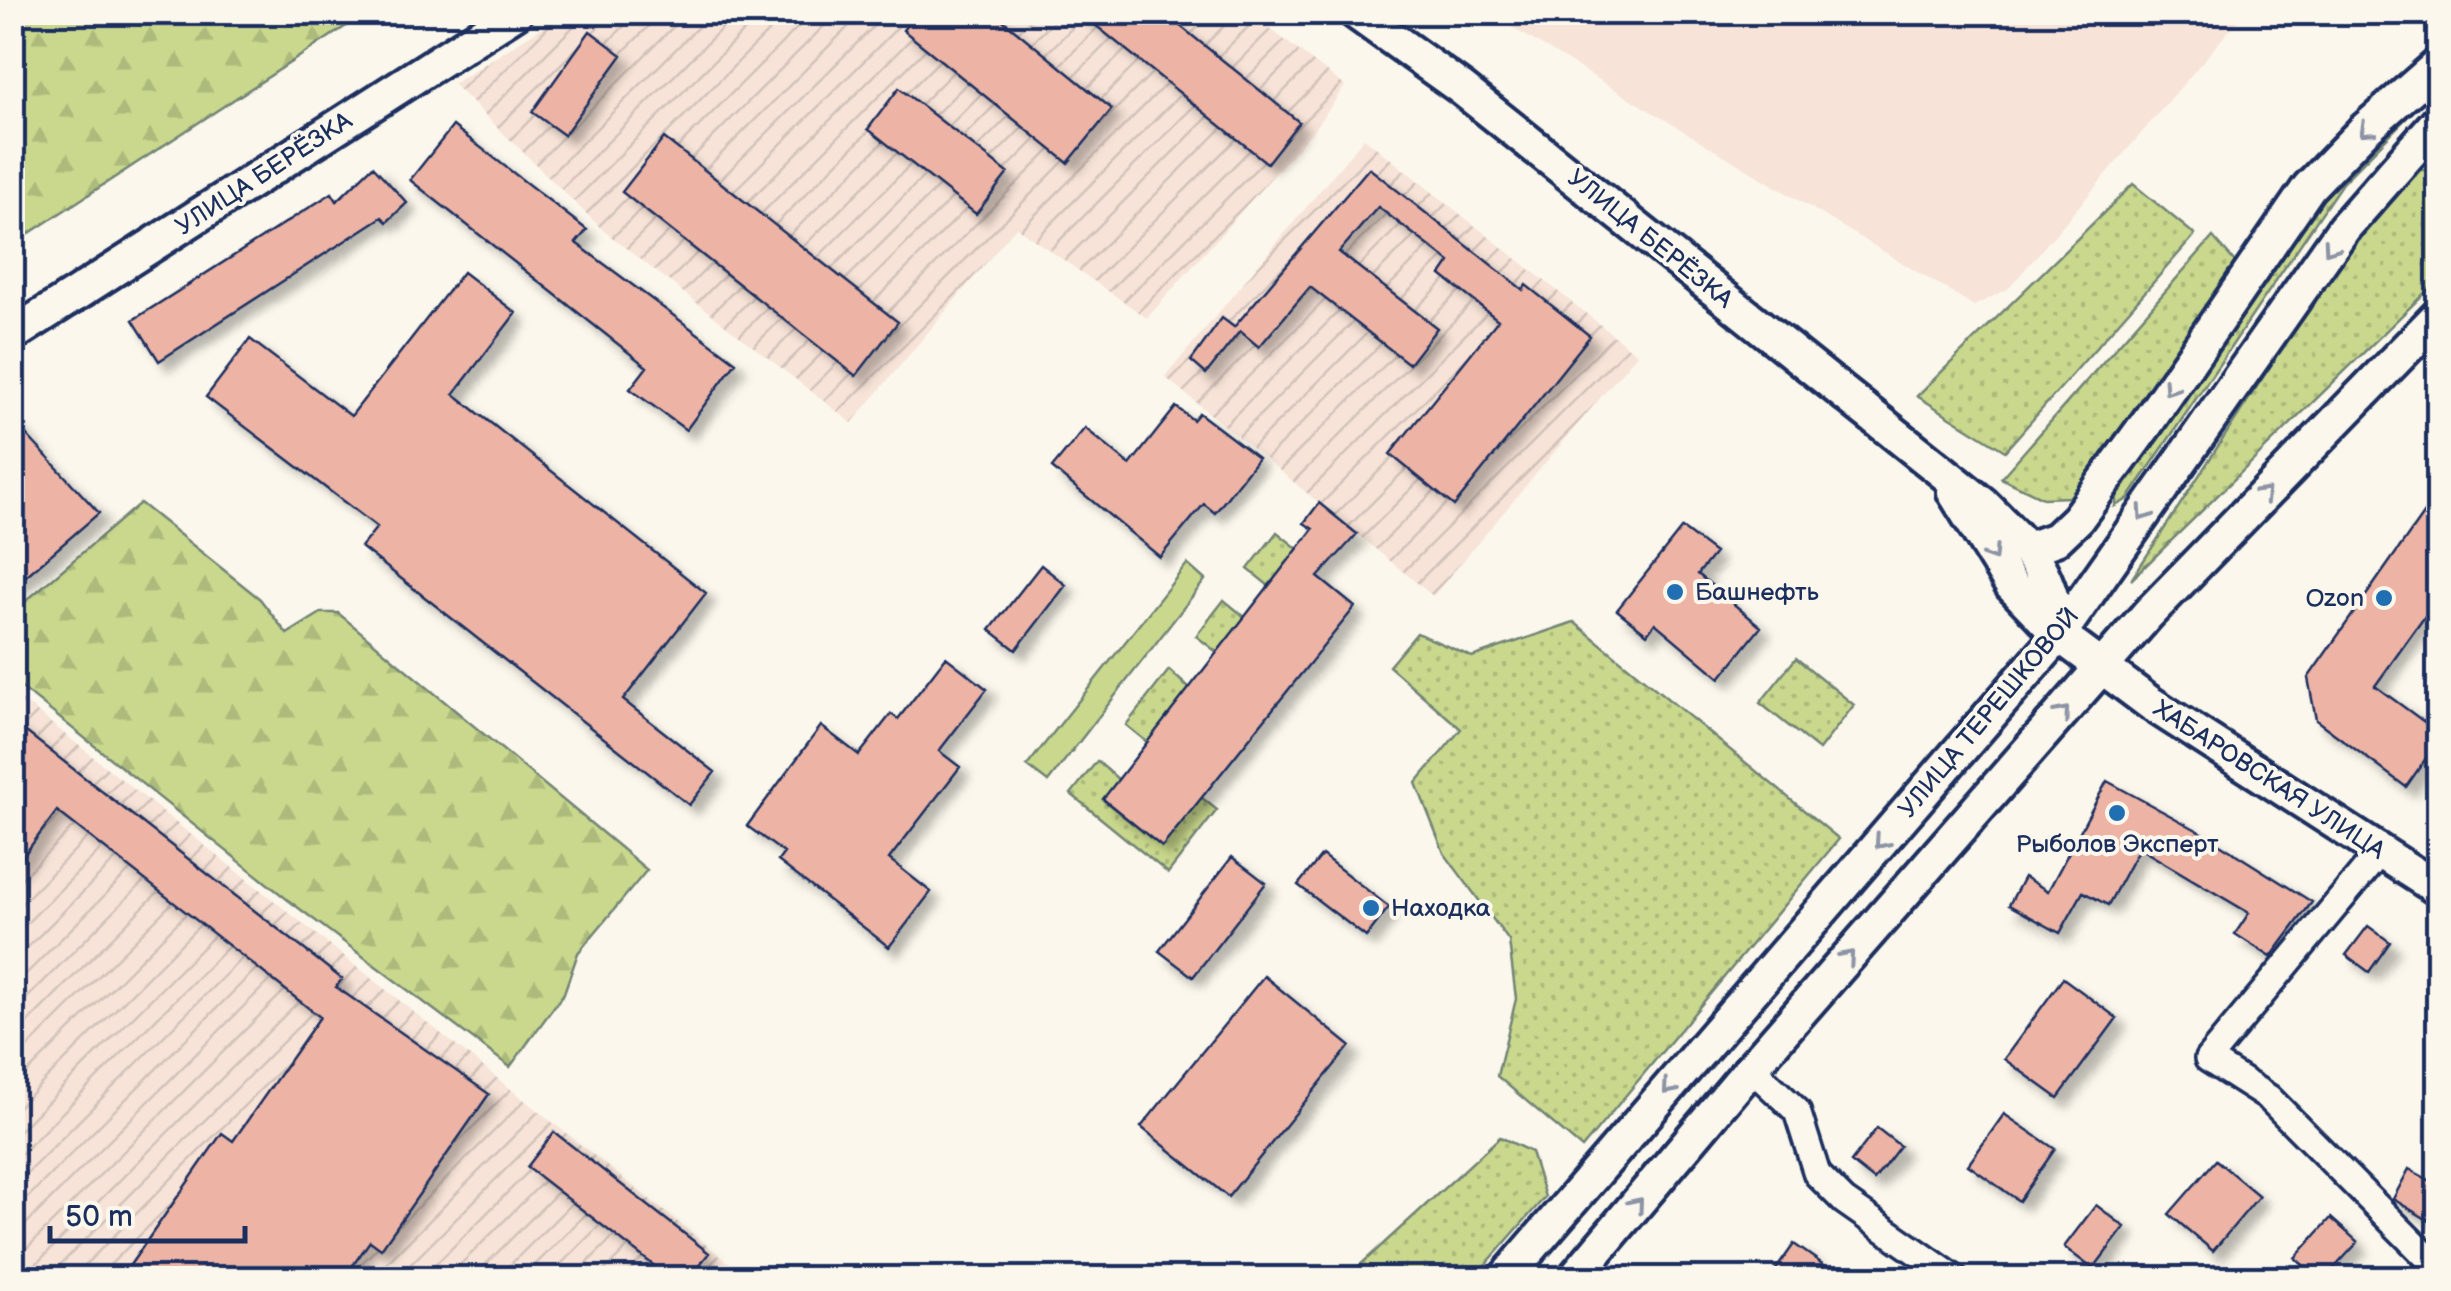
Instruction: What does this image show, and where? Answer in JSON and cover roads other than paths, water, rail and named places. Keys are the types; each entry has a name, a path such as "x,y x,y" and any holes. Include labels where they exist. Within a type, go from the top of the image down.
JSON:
{"main road":[{"name":"УЛИЦА БЕРЁЗКА","path":"12,335 516,12"},
{"name":"УЛИЦА БЕРЁЗКА","path":"1355,12 1461,88 1982,504 2028,549 2044,571 2054,599 2059,636"},
{"path":"2028,549 2056,539 2077,519 2148,423 2309,187 2365,129 2438,65"},
{"name":"УЛИЦА ТЕРЕШКОВОЙ","path":"1505,1278 2059,636 2344,228 2425,150 2438,121"},
{"name":"УЛИЦА ТЕРЕШКОВОЙ","path":"1574,1278 1751,1068 2148,614 2438,316"},
{"name":"УЛИЦА БЕРЁЗКА","path":"1941,471 2012,586 2059,636 2102,668"},
{"name":"ХАБАРОВСКАЯ УЛИЦА","path":"2102,668 2438,889"}],"street":[{"path":"2380,852 2208,1059 2269,1098 2438,1268"},
{"path":"1751,1068 1798,1111 1817,1174 1844,1201 1954,1278"}],"place":[{"name":"Башнефть","path":"1675,592"},
{"name":"Ozon","path":"2384,598"},
{"name":"Рыболов Эксперт","path":"2117,813"},
{"name":"Находка","path":"1371,908"}]}
